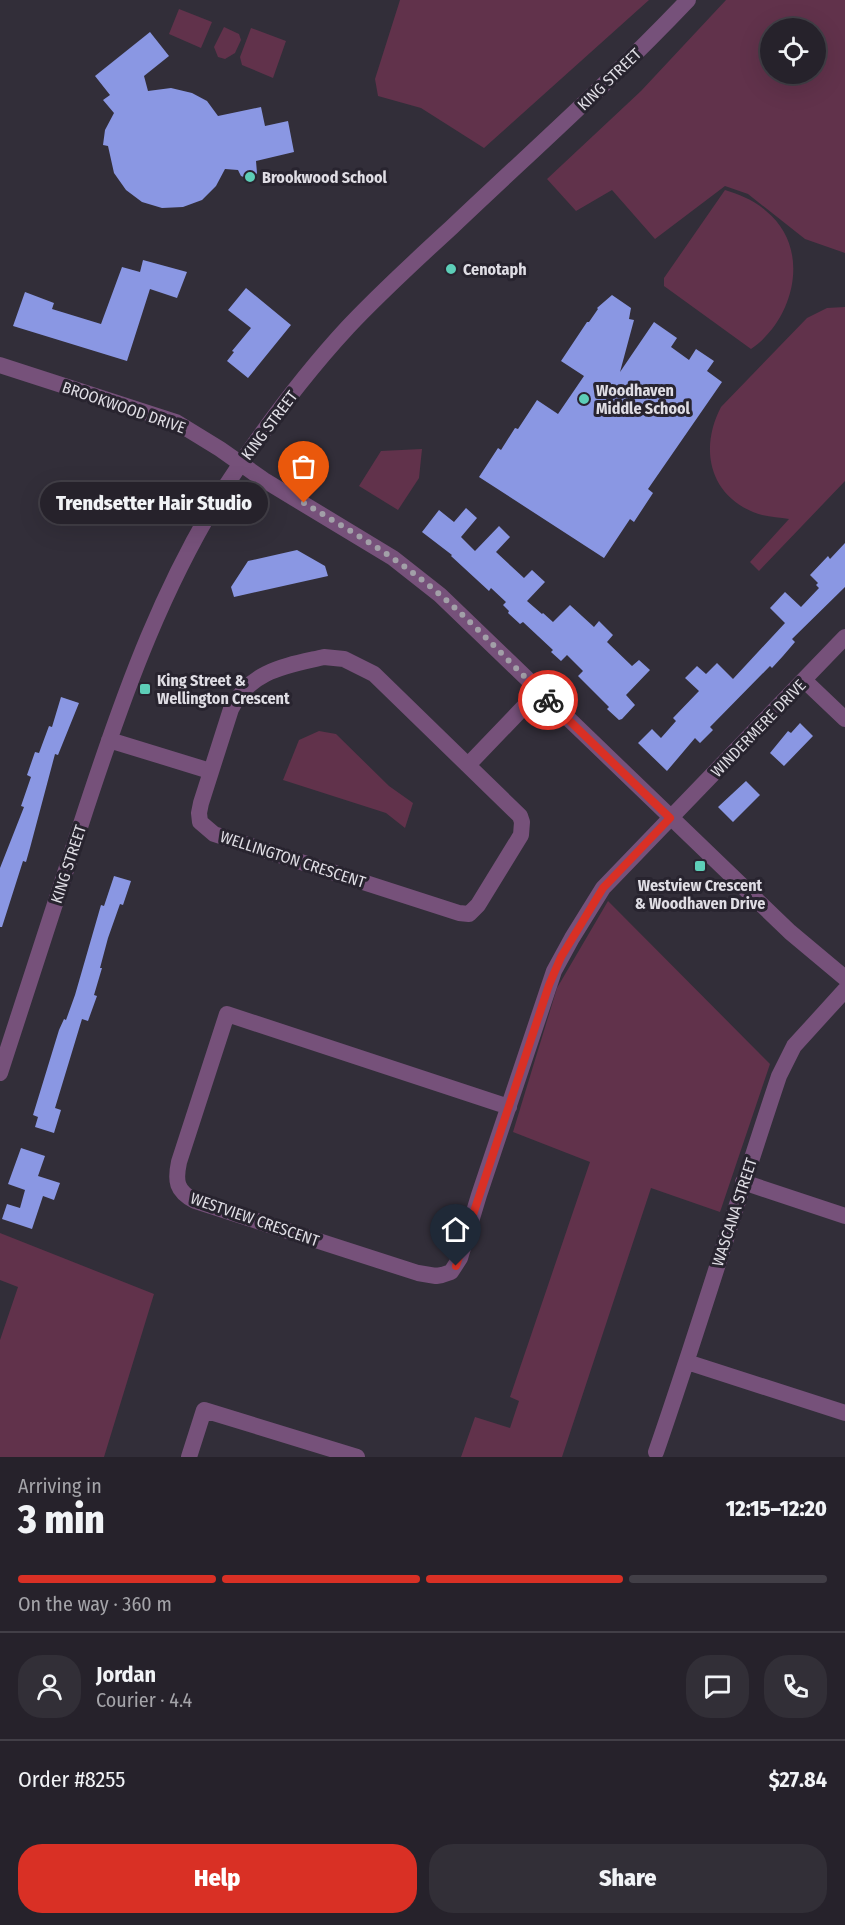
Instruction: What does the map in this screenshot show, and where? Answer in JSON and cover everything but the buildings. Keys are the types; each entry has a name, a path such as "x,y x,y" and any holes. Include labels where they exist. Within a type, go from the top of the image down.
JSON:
{"street":[{"name":"KING STREET","path":"0,1073 109,740 147,638 202,527 241,463 290,396 347,328 624,66 688,0"},
{"name":"BROOKWOOD DRIVE","path":"0,365 176,422 264,480 393,558 440,595 790,932 845,978"},
{"name":"WINDERMERE DRIVE","path":"670,818 845,637"},
{"name":"WELLINGTON CRESCENT","path":"324,657 344,659 374,674 469,764 517,811 523,829 478,905 469,914 459,913 214,834 200,822 199,813 210,771 238,694 249,684 274,669 324,657"},
{"path":"804,680 845,719"},
{"path":"469,764 539,691"},
{"path":"109,740 210,771"},
{"name":"WESTVIEW CRESCENT","path":"508,1107 227,1014 179,1162 177,1184 185,1196 195,1201 418,1273 442,1275 451,1272 460,1258 478,1195 508,1107 549,985 561,957 603,888 670,818"},
{"name":"WASCANA STREET","path":"656,1452 687,1362 743,1182 784,1065 794,1046 845,990"},
{"path":"743,1182 845,1216"},
{"path":"687,1362 845,1413"},
{"path":"189,1457 204,1410 357,1457"}],"shaded area":[{"path":"400,0 649,0 484,148 421,108 378,96 375,79"},
{"path":"726,0 845,0 845,253 805,239 748,194 725,186 655,239 612,190 576,211 547,179 641,91"},
{"path":"179,9 212,22 201,48 169,34"},
{"path":"224,27 239,34 241,40 235,53 225,59 218,57 214,47"},
{"path":"251,28 286,41 273,78 242,65 240,57"},
{"path":"725,190 757,204 780,226 789,244 793,263 792,283 787,302 778,320 766,336 751,349 664,286 664,278"},
{"path":"845,307 845,481 759,571 750,562 789,519 753,512 738,504 726,493 712,467 710,453 714,422 721,407 807,318 827,308"},
{"path":"422,449 419,478 398,510 359,486 381,451"},
{"path":"319,731 336,734 389,786 413,803 405,828 386,813 283,780 299,740"},
{"path":"608,901 770,1064 720,1212 651,1188 562,1457 461,1457 475,1417 510,1428 519,1401 510,1397 590,1162 513,1132 557,988"},
{"path":"0,1233 154,1294 104,1457 0,1457 0,1340 18,1287 0,1280"}],"way so far":[{"path":"304,503 393,558 417,576 440,595 548,700"}],"place":[{"name":"Brookwood School","path":"250,177"},
{"name":"Cenotaph","path":"451,269"},
{"name":"Woodhaven Middle School","path":"584,399"},
{"name":"Trendsetter Hair Studio","path":"304,503"},
{"name":"King Street & Wellington Crescent","path":"145,689"},
{"name":"Westview Crescent & Woodhaven Drive","path":"700,866"}],"route":[{"path":"456,1266 554,971 603,888 670,818 548,700"}]}
